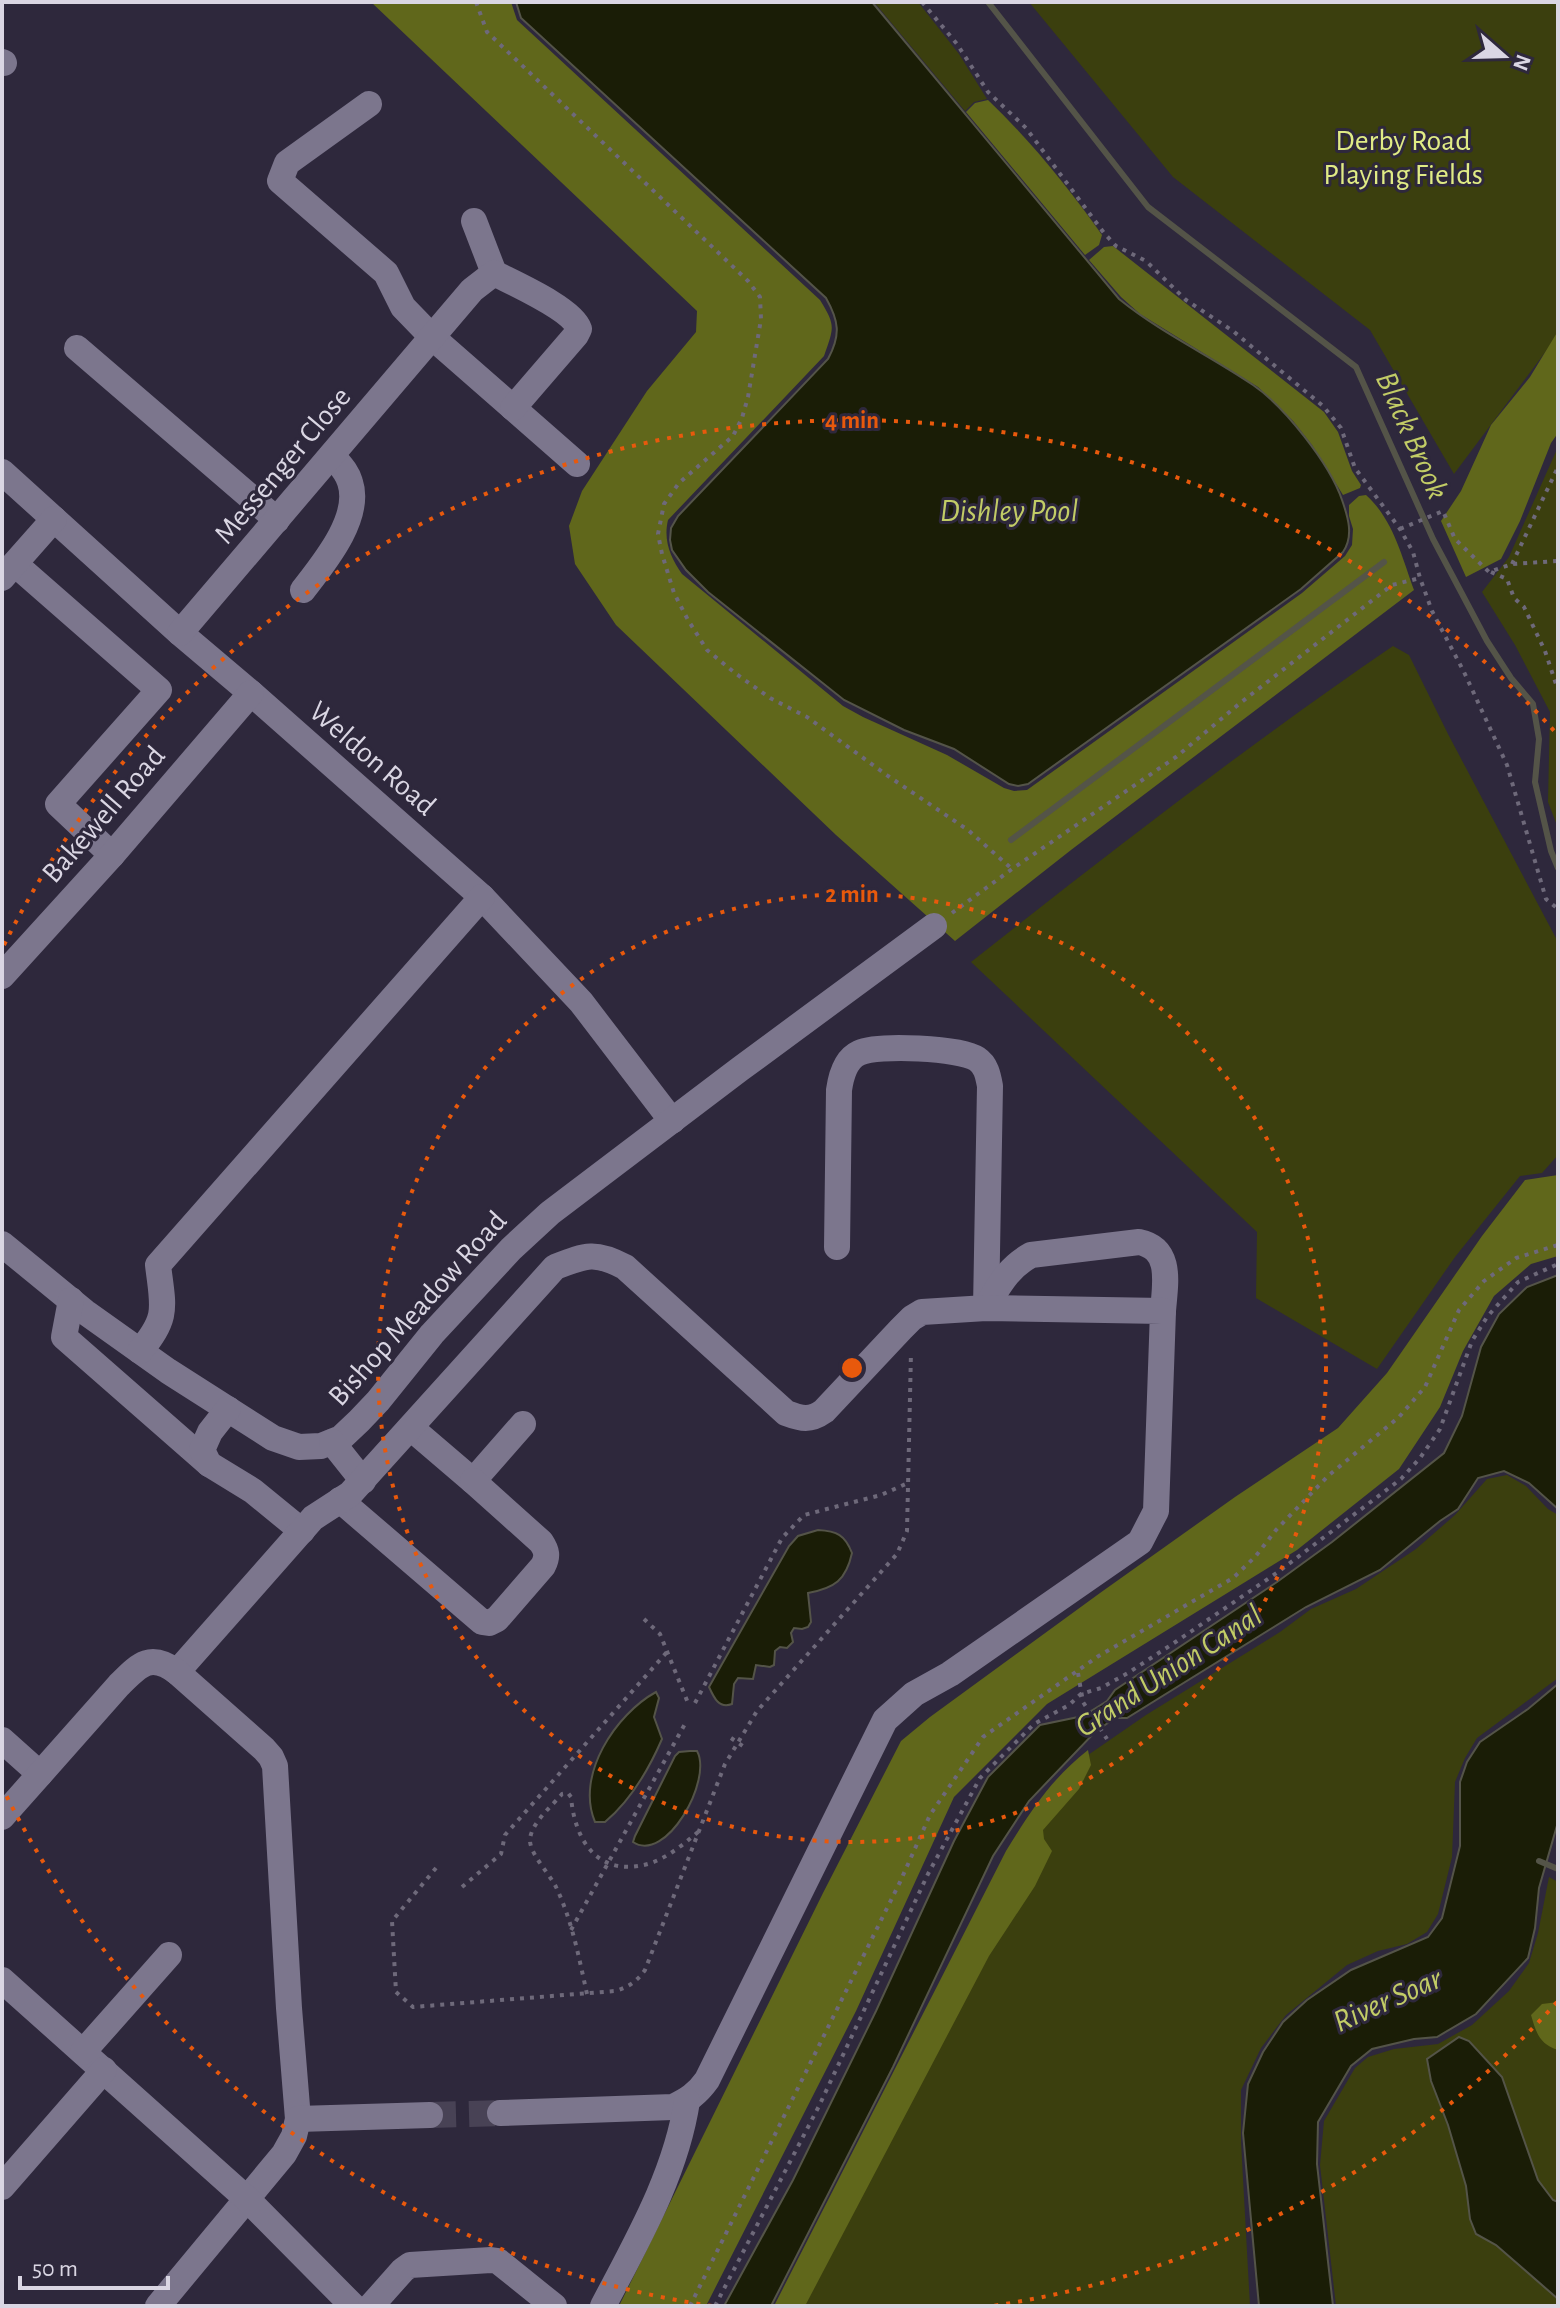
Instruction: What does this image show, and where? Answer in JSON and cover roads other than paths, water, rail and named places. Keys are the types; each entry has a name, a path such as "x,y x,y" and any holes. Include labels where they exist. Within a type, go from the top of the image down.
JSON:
{"street":[{"path":"369,104 287,163 280,181 386,273 403,307 432,337 577,464"},
{"path":"474,221 494,273 545,300 578,324 576,335 513,408"},
{"name":"Messenger Close","path":"180,633 472,290 494,273"},
{"path":"77,348 277,520"},
{"path":"303,590 340,538 349,516 351,484 345,470 332,455"},
{"name":"Weldon Road","path":"2,472 180,633 482,897 581,1002 672,1121"},
{"path":"54,519 8,571 159,690 58,804 112,855"},
{"name":"Bakewell Road","path":"2,976 112,855 251,693"},
{"path":"140,1351 156,1332 163,1315 158,1265 482,897"},
{"name":"Bishop Meadow Road","path":"2,1244 140,1351 273,1438 299,1447 321,1446 341,1438 369,1411 432,1334 511,1249 550,1213 934,926"},
{"path":"837,1247 839,1090 848,1062 858,1053 878,1049 965,1053 980,1060 988,1072 990,1086 986,1308"},
{"path":"500,2113 673,2107 697,2093 707,2080 885,1720 914,1694 950,1674 1140,1542 1156,1511 1163,1311 1163,1262 1159,1252 1139,1242 1031,1255 1005,1275 986,1308"},
{"path":"177,1672 313,1518 350,1494 363,1481 555,1267 581,1257 605,1256 625,1267 786,1413 800,1419 812,1419 824,1411 912,1318 922,1312 986,1308 1163,1311"},
{"path":"71,1300 64,1337 209,1464 253,1491 302,1531"},
{"path":"209,1464 202,1450 210,1432 228,1409"},
{"path":"473,1481 523,1424"},
{"path":"340,1500 482,1622 497,1619 543,1566 547,1558 546,1550 541,1542 411,1428"},
{"path":"332,1442 363,1481"},
{"path":"2,1817 138,1666 157,1661 177,1672 264,1749 275,1766 298,2119 294,2136 284,2154 159,2305"},
{"path":"2,1740 40,1774"},
{"path":"83,2052 169,1955"},
{"path":"2,1980 247,2199 353,2306"},
{"path":"2,2187 104,2070"},
{"path":"603,2306 669,2171 683,2129 687,2101"},
{"path":"298,2119 430,2115"},
{"path":"371,2306 410,2265 491,2260 498,2261 554,2306"}],"water":[{"name":"Dishley Pool","path":"516,2 872,2 1119,299 1151,323 1253,385 1292,421 1317,453 1342,500 1349,533 1343,552 1301,589 1028,784 1009,784 954,749 904,730 844,700 708,592 686,570 672,550 670,540 671,528 678,516 828,359 837,335 830,306 826,298 521,18"},
{"name":"Grand Union Canal","path":"1558,1275 1558,1509 1529,1483 1504,1471 1478,1478 1458,1509 1380,1570 1306,1607 1127,1718 1115,1718 1095,1732 1029,1801 993,1856 893,2067 771,2306 724,2306 793,2180 876,2011 954,1841 988,1777 1040,1725 1083,1716 1107,1701 1115,1690 1332,1542 1444,1453 1462,1416 1481,1347 1499,1314 1527,1287"},
{"path":"818,1530 830,1531 843,1538 852,1553 843,1576 832,1585 808,1593 811,1622 808,1627 794,1628 791,1633 793,1642 787,1648 780,1647 775,1651 774,1665 756,1665 753,1679 738,1678 734,1684 732,1704 720,1704 709,1687 789,1546 798,1536"},
{"name":"River Soar","path":"1558,1684 1558,1822 1539,1888 1528,1958 1476,2014 1437,2037 1372,2049 1351,2066 1318,2122 1317,2164 1333,2306 1259,2306 1243,2133 1248,2084 1263,2052 1283,2022 1307,2000 1351,1970 1428,1937 1442,1918 1460,1846 1460,1782 1467,1762 1480,1742"},
{"path":"656,1692 659,1698 654,1717 662,1739 657,1750 623,1804 605,1822 595,1822 590,1804 590,1785 603,1748 627,1715"},
{"path":"697,1751 700,1764 698,1781 683,1816 672,1831 659,1841 646,1846 633,1842 675,1756 679,1752"},
{"path":"1459,2037 1469,2041 1502,2077 1538,2180 1558,2202 1558,2299 1496,2245 1476,2234 1470,2219 1466,2186 1431,2081 1427,2059"}],"waterway":[{"name":"Black Brook","path":"988,2 1148,207 1356,367 1433,539 1487,641 1511,678 1533,704 1539,739 1535,782 1558,868"},
{"path":"1011,840 1384,562"},
{"path":"1539,1861 1558,1869"}],"tunnel":[{"path":"430,2115 500,2113"}],"park label":[{"name":"Derby Road Playing Fields","path":"1403,157"}]}
